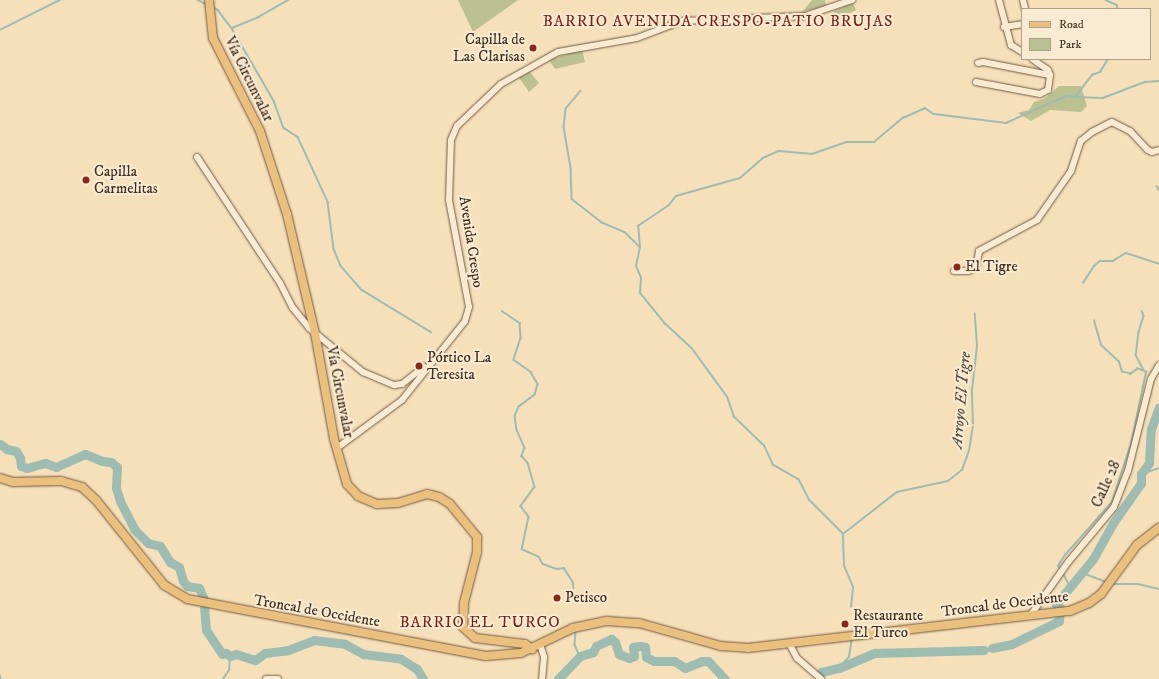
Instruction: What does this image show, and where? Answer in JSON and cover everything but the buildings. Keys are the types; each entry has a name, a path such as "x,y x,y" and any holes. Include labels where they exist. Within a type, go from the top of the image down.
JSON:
{"main road":[{"name":"Vía Circunvalar","path":"209,0 209,13 213,38 246,101 276,177 300,265 315,333 337,448 347,484 365,500 390,504 421,494 433,494 450,504 477,537 477,552 464,603 463,627 468,634 480,639 525,644 532,649"},
{"name":"Troncal de Occidente","path":"0,478 13,482 61,481 82,487 96,500 164,585 179,596 199,603 486,656 510,655 532,649 573,628 607,621 639,623 737,648 790,645 1064,612 1089,604 1109,585 1137,545 1159,528"}],"street":[{"name":"Avenida Crespo","path":"337,448 394,408 429,364 460,330 469,307 449,200 452,136 457,126 501,84 558,52 637,38 682,21 805,16 852,0"},
{"path":"999,0 1004,27 1011,45 1021,51"},
{"path":"1004,27 1021,24"},
{"path":"976,82 1040,94 1048,90 1050,75 1048,70 1033,60"},
{"path":"978,63 983,62 1050,75"},
{"path":"954,272 968,271 976,267 979,252 1036,220 1071,171 1081,141 1092,132 1112,122 1130,131 1148,150 1152,152 1159,150"},
{"path":"197,157 280,283 293,308 315,333 363,372 394,385 402,384 429,364"},
{"name":"Calle 28","path":"1030,616 1068,561 1114,506 1128,471 1151,379 1159,365"},
{"path":"540,644 544,657 542,679"},
{"path":"790,645 797,658 821,679"},
{"path":"266,679 278,679"}],"green space":[{"path":"458,0 518,0 473,32"},
{"path":"812,0 825,0 826,6 802,12"},
{"path":"853,3 856,10 837,19 834,11"},
{"path":"758,21 793,21 780,22 779,25 773,22 711,25"},
{"path":"582,49 585,62 555,69 549,60"},
{"path":"529,71 539,83 529,92 518,76"},
{"path":"1059,86 1081,86 1087,106 1081,112 1050,110 1031,121 1018,113 1029,110 1034,102 1044,99"}],"waterway":[{"path":"0,30 60,0"},
{"path":"198,0 206,4"},
{"path":"232,28 257,18 288,0"},
{"path":"1106,0 1117,5 1118,8"},
{"path":"213,7 218,10 233,30 274,101 284,128 298,137 328,202 334,249 341,266 362,290 431,332"},
{"path":"851,607 853,587 844,566 843,534 809,500 799,480 773,465 764,446 734,417 727,397 692,349 665,324 640,293 641,278 636,266 640,247 638,226 669,205 676,196 740,178 763,158 779,151 812,154 847,142 874,142 903,118 925,108 934,114 1006,123 1066,96 1075,97 1092,75 1100,72 1107,60"},
{"path":"1075,97 1103,98 1145,82 1159,81"},
{"path":"581,91 566,109 564,127 571,168 572,199 601,222 625,232 640,247"},
{"path":"1157,186 1159,190"},
{"path":"1083,283 1094,266 1100,261 1113,261 1126,253 1159,264"},
{"path":"502,311 520,323 521,338 514,360 531,372 538,384 535,395 519,407 515,416 517,430 525,448 522,456 528,463 535,487 521,506 529,517 522,549 539,557 543,564 557,569 564,568 573,582 574,588"},
{"path":"1142,311 1144,316 1139,332 1136,355 1143,369"},
{"name":"Arroyo El Tigre","path":"973,424 972,390 977,346 975,314"},
{"path":"1061,570 1058,566 1065,555 1112,502 1131,444 1146,372 1138,369 1131,374 1122,372 1119,362 1101,345 1094,321"},
{"path":"992,648 1012,644 1059,621 1060,608 1056,604 1093,559 1113,523 1141,483 1141,474 1149,463 1151,429 1159,407"},
{"name":"Arroyo El Tigre","path":"843,534 897,492 948,481 962,470 969,451 973,427"},
{"path":"0,444 7,449 16,451 20,458 21,466 27,468 45,463 56,467 85,454 102,461 111,462 117,467 116,488 120,501 134,529 148,543 160,546 170,562 179,567 183,581 187,586 199,588 204,599"},
{"path":"1141,474 1159,468"},
{"path":"1063,573 1071,588"},
{"path":"1083,573 1107,582"},
{"path":"1112,584 1138,584 1159,589"},
{"path":"204,607 206,630 222,654 226,653 230,656 236,654 255,660 265,653 288,650 314,640 345,644 363,654 401,659 417,669 423,679"},
{"path":"576,631 575,645 580,656"},
{"path":"558,679 580,656 593,652 596,646 611,639 615,642 619,654 629,658 634,656 633,647 645,647 646,657 654,661 674,661 685,668 702,661 708,661 725,679"},
{"path":"839,668 849,657 852,639"},
{"path":"821,672 839,668 875,653 984,650"},
{"path":"223,679 229,670 230,656"},
{"path":"0,675 1,679"}],"place":[{"name":"Capilla de Las Clarisas","path":"533,48"},
{"name":"Capilla Carmelitas","path":"86,180"},
{"name":"El Tigre","path":"957,267"},
{"name":"Pórtico La Teresita","path":"419,366"},
{"name":"Petisco","path":"557,598"},
{"name":"Restaurante El Turco","path":"845,624"}],"district":[{"name":"BARRIO AVENIDA CRESPO-PATIO BRUJAS","path":"718,21"},
{"name":"BARRIO EL TURCO","path":"480,622"}]}
